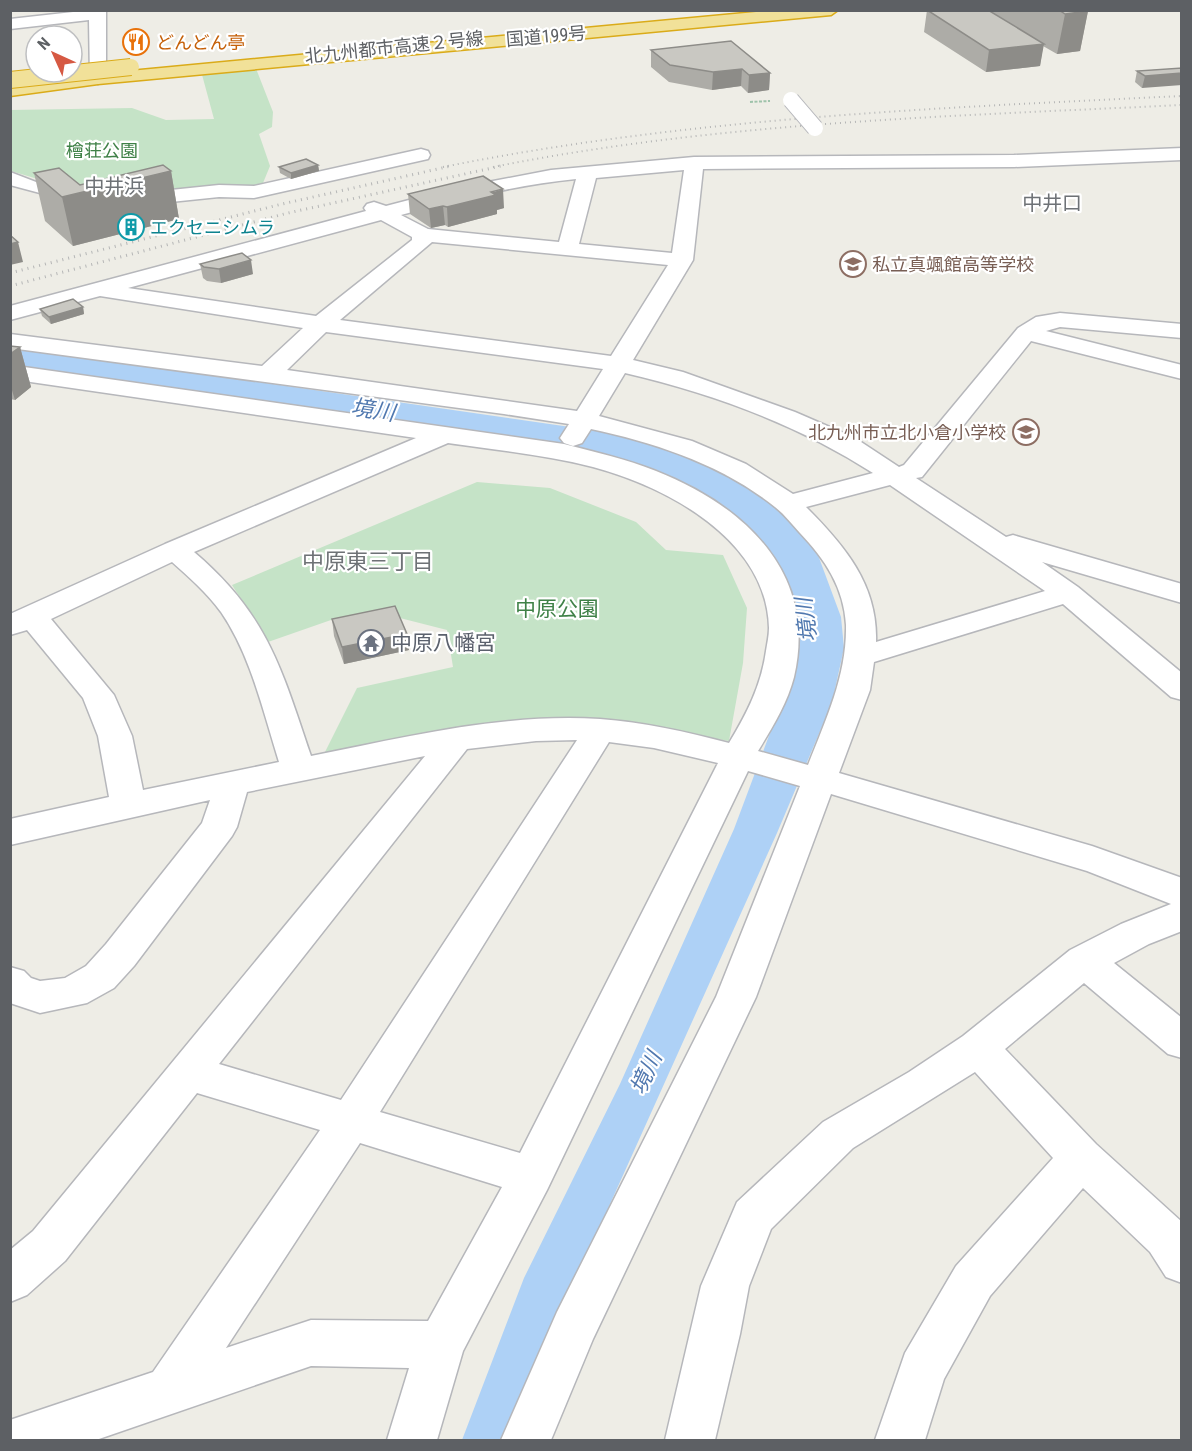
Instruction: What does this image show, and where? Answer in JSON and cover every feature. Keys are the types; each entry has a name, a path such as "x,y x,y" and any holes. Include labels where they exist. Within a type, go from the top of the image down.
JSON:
{"highway":[{"name":"国道199号","path":"10,88 98,72 676,10"},
{"name":"北九州都市高速２号線","path":"10,77 723,10"},
{"name":"国道199号","path":"84,69 98,72 781,12 831,10"},
{"path":"599,16 658,12"},
{"name":"北九州都市高速２号線","path":"10,88 134,65 781,12"},
{"path":"84,67 134,65"}],"street":[{"path":"10,24 98,13 98,72"},
{"path":"791,100 815,129"},
{"path":"10,313 493,178 547,169 642,159 767,154 1007,154 1182,147"},
{"path":"10,304 379,210 502,184 585,172 694,162 991,162 1182,154"},
{"path":"10,178 57,194 108,200 224,190 254,192 421,155"},
{"path":"565,450 682,260 694,162"},
{"path":"567,249 585,172"},
{"path":"379,210 423,235 682,260"},
{"path":"268,374 321,324 422,242 423,235"},
{"path":"97,290 321,324 619,364 674,377 786,417 846,444 894,478 986,536 1068,593 1182,690"},
{"path":"788,504 894,478 913,471 1026,333 1044,322 1060,320 1182,331"},
{"path":"1026,333 1182,372"},
{"path":"10,341 268,374 637,431 717,459 757,481 788,504 812,526 852,583 860,615 860,654 854,690 814,778 736,997 574,1328 526,1440"},
{"path":"10,372 443,436 565,450 631,469 668,484 706,507 741,534 765,564 780,598 784,637 779,675 762,717 743,759 531,1176 441,1345 412,1440"},
{"path":"128,805 115,736 98,695 21,621 175,550 443,436"},
{"path":"986,536 1182,594"},
{"path":"175,550 208,580 233,608 254,642 299,770"},
{"path":"860,654 882,651 1068,593"},
{"path":"169,1391 350,1122 600,730"},
{"path":"10,832 232,783 457,739 524,731 600,730 661,740 884,795 1080,856 1153,881 1182,894"},
{"path":"10,1280 49,1246 457,739"},
{"path":"10,982 17,990 39,997 73,992 100,977 120,955 219,827 232,783"},
{"path":"690,1440 716,1334 724,1286 753,1216 838,1135 924,1084 978,1048 1084,961 1135,934 1182,915"},
{"path":"1084,961 1182,1042"},
{"path":"978,1048 1081,1158 1166,1238 1182,1262"},
{"path":"190,1073 531,1176"},
{"path":"900,1440 922,1370 973,1281 1081,1158"},
{"path":"24,1440 311,1342 441,1345"}],"green space":[{"name":"檜荘公園","path":"255,66 273,112 272,127 259,134 270,166 263,183 237,189 201,188 152,191 61,186 11,171 10,110 132,108 166,120 214,119 201,71"},
{"name":"中原公園","path":"477,482 550,488 636,522 666,550 723,555 747,608 743,663 729,741 605,721 534,720 466,726 324,754 357,688 453,667 447,630 396,617 331,620 268,642 232,585"}],"water":[{"name":"境川","path":"10,346 612,433 694,456 763,494 804,533 818,555 841,617 844,648 832,703 777,833 552,1333 515,1440 462,1440 524,1278 620,1084 734,829 791,677 788,598 690,489 657,470 545,441 11,366"}],"building":[{"path":"927,10 988,10 1044,44 989,50"},
{"path":"1059,10 1087,10 1088,11 1065,14"},
{"path":"731,41 770,73 749,75 742,69 713,72 670,65 651,50"},
{"path":"1182,68 1182,73 1145,76 1137,71"},
{"path":"306,159 318,165 291,173 279,167"},
{"path":"163,165 171,171 62,197 34,173 59,168 80,185"},
{"path":"483,176 503,189 491,192 496,195 429,209 408,194"},
{"path":"10,235 18,242 10,244"},
{"path":"242,253 251,260 219,269 204,267 200,264"},
{"path":"73,299 83,307 49,317 40,309"},
{"path":"10,346 20,347 10,354"},
{"path":"395,606 407,634 342,647 332,619"}],"railway":[{"path":"443,167 535,150 719,126 996,105 1182,96"},
{"path":"493,167 664,140 836,123 1182,105"},
{"path":"10,273 282,204 451,166"},
{"path":"10,286 288,213 501,166"}],"place":[{"name":"どんどん亭","path":"136,42"},
{"name":"エクセニシムラ","path":"131,227"},
{"name":"私立真颯館高等学校","path":"853,264"},
{"name":"北九州市立北小倉小学校","path":"1026,432"},
{"name":"中原八幡宮","path":"371,643"}],"district":[{"name":"中井浜","path":"114,186"},
{"name":"中井口","path":"1052,203"},
{"name":"中原東三丁目","path":"368,561"}]}
